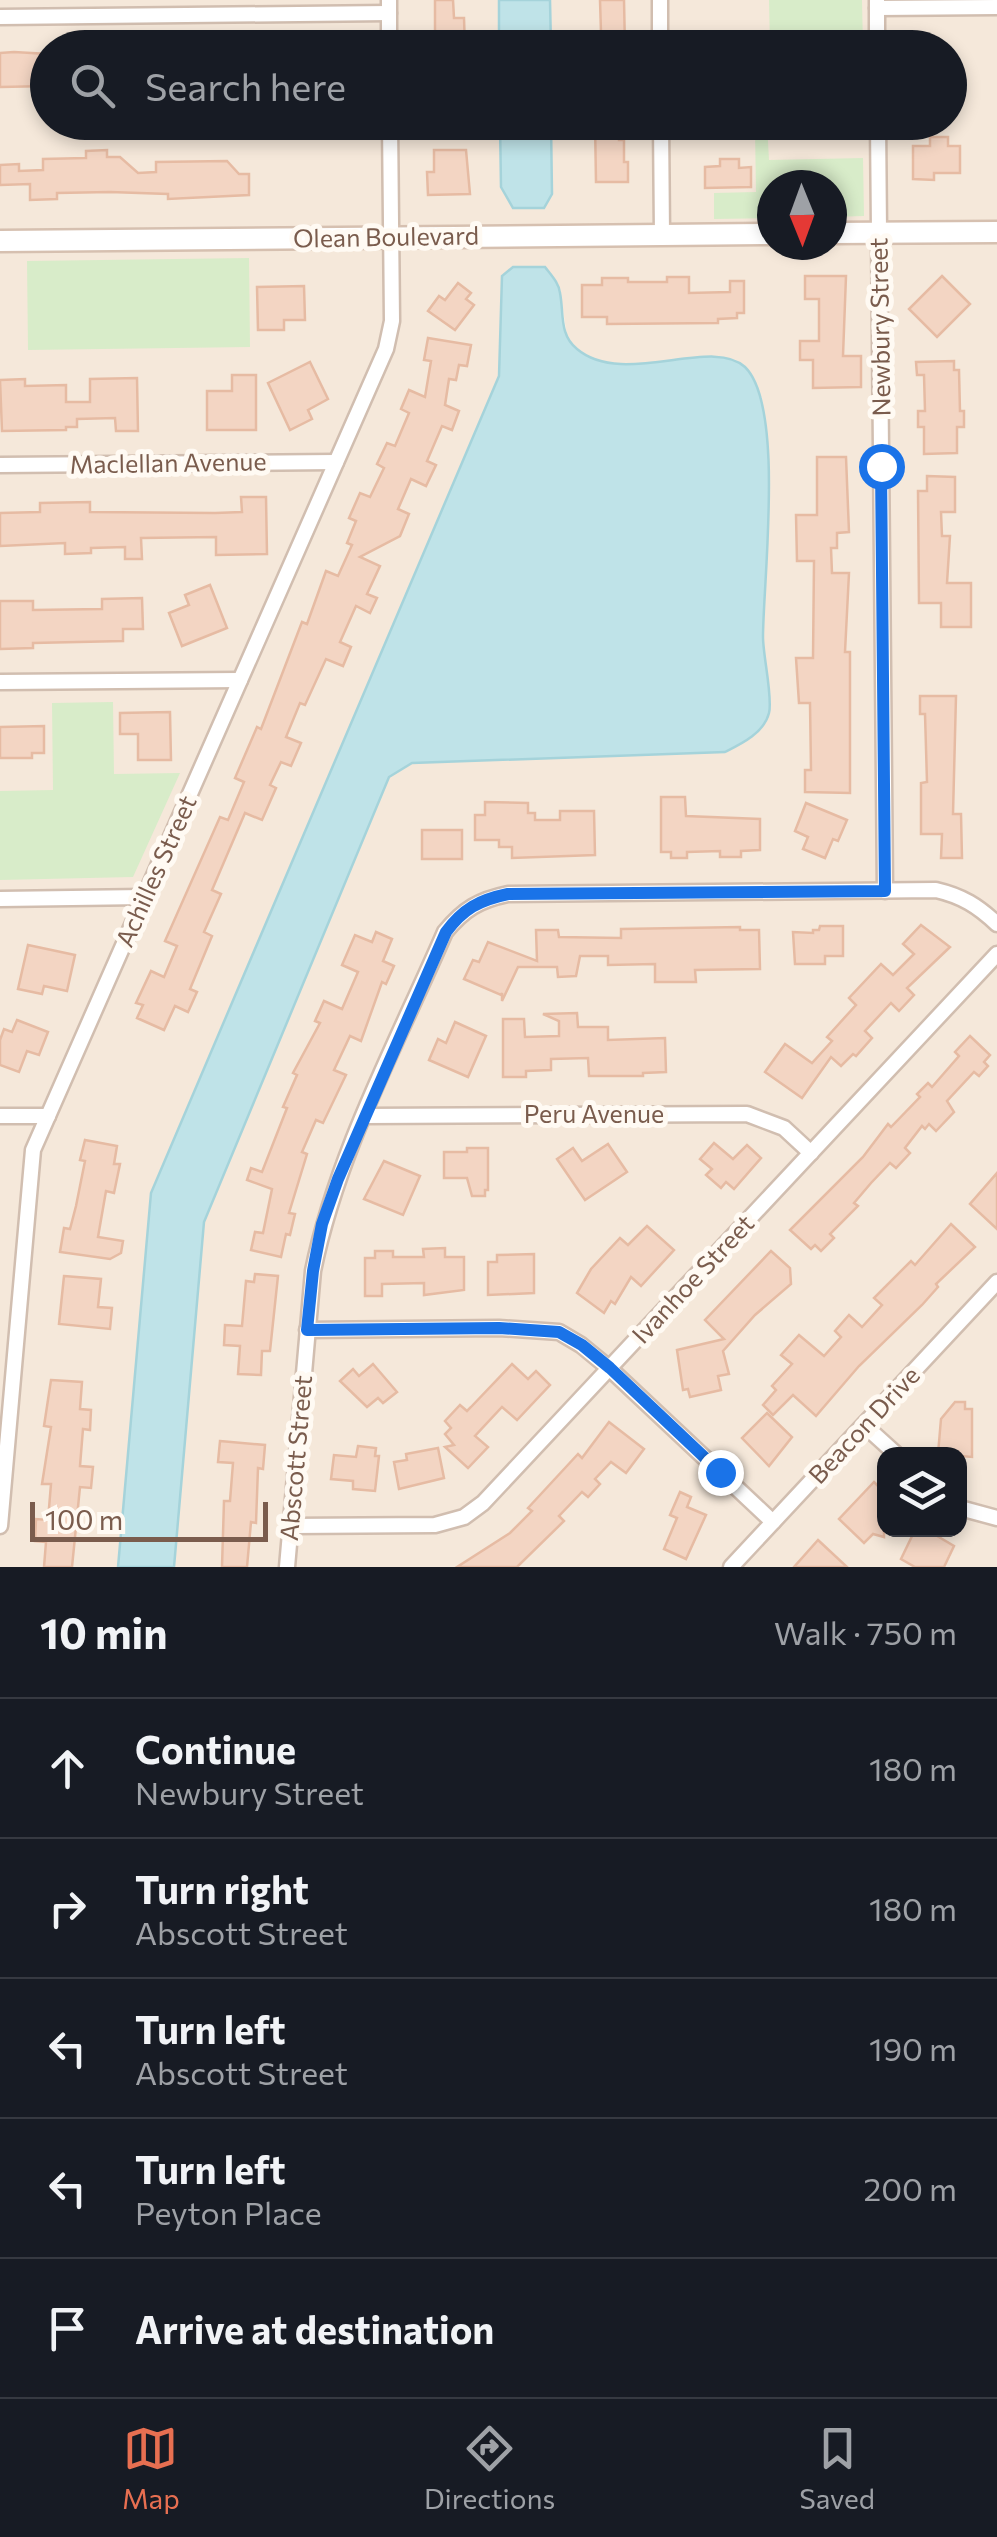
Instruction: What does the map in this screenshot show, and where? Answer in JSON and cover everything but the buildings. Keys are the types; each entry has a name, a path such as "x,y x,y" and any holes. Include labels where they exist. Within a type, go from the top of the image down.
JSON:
{"street":[{"path":"660,0 660,30"},
{"path":"877,30 877,4 997,8"},
{"path":"0,17 389,6"},
{"name":"Achilles Street","path":"0,1526 33,1150 386,349 392,321 390,140"},
{"path":"661,140 662,235"},
{"name":"Newbury Street","path":"878,140 885,891"},
{"path":"847,233 997,232"},
{"name":"Olean Boulevard","path":"0,241 757,234"},
{"name":"Maclellan Avenue","path":"0,465 336,462"},
{"path":"0,682 240,680"},
{"name":"Abscott Street","path":"287,1567 313,1271 322,1224 446,932 460,914 481,900 508,894 936,890 977,906 997,924"},
{"path":"0,898 144,897"},
{"name":"Ivanhoe Street","path":"290,1526 435,1525 464,1517 483,1503 997,954"},
{"name":"Peru Avenue","path":"365,1116 747,1114 784,1128 810,1153"},
{"path":"0,1116 48,1116"},
{"name":"Beacon Drive","path":"730,1567 997,1282"},
{"path":"307,1330 499,1328 559,1332 610,1368 773,1522"},
{"path":"864,1424 889,1447"},
{"path":"967,1510 997,1518"}],"shaded area":[{"path":"0,0 499,0 499,30 30,30 30,140 500,140 501,187 552,194 551,140 967,140 967,30 551,30 550,0 997,0 997,223 847,225 847,170 757,170 757,225 0,232"},
{"path":"997,242 997,1567 174,1567 204,1222 389,777 412,763 769,713 762,641 769,462 762,398 725,357 606,366 577,349 567,337 560,289 545,267 514,267 502,276 499,376 151,1193 118,1567 0,1567 0,252 757,244 757,260 847,260 847,244"}],"green space":[{"path":"769,0 862,0 863,30 770,30"},
{"path":"755,140 768,140 769,160 863,158 864,216 847,217 847,170 757,170 757,218 714,219 714,193 756,192"},
{"path":"249,258 250,347 28,350 27,261"},
{"path":"113,702 114,774 180,773 133,877 0,880 0,791 53,790 52,703"}],"water":[{"path":"499,0 550,0 551,30 499,30"},
{"path":"500,140 551,140 552,194 544,208 513,208 501,187"},
{"path":"513,267 545,267 559,289 567,337 577,349 596,360 642,364 711,357 730,359 745,367 757,388 765,418 768,455 763,637 769,713 757,732 725,752 412,763 389,777 204,1222 174,1567 118,1567 151,1193 499,376 502,276"}],"route":[{"path":"720,1472 610,1368 559,1332 526,1328 307,1330 313,1271 322,1224 338,1179 446,932 460,914 481,900 508,894 885,891 881,466"}]}
